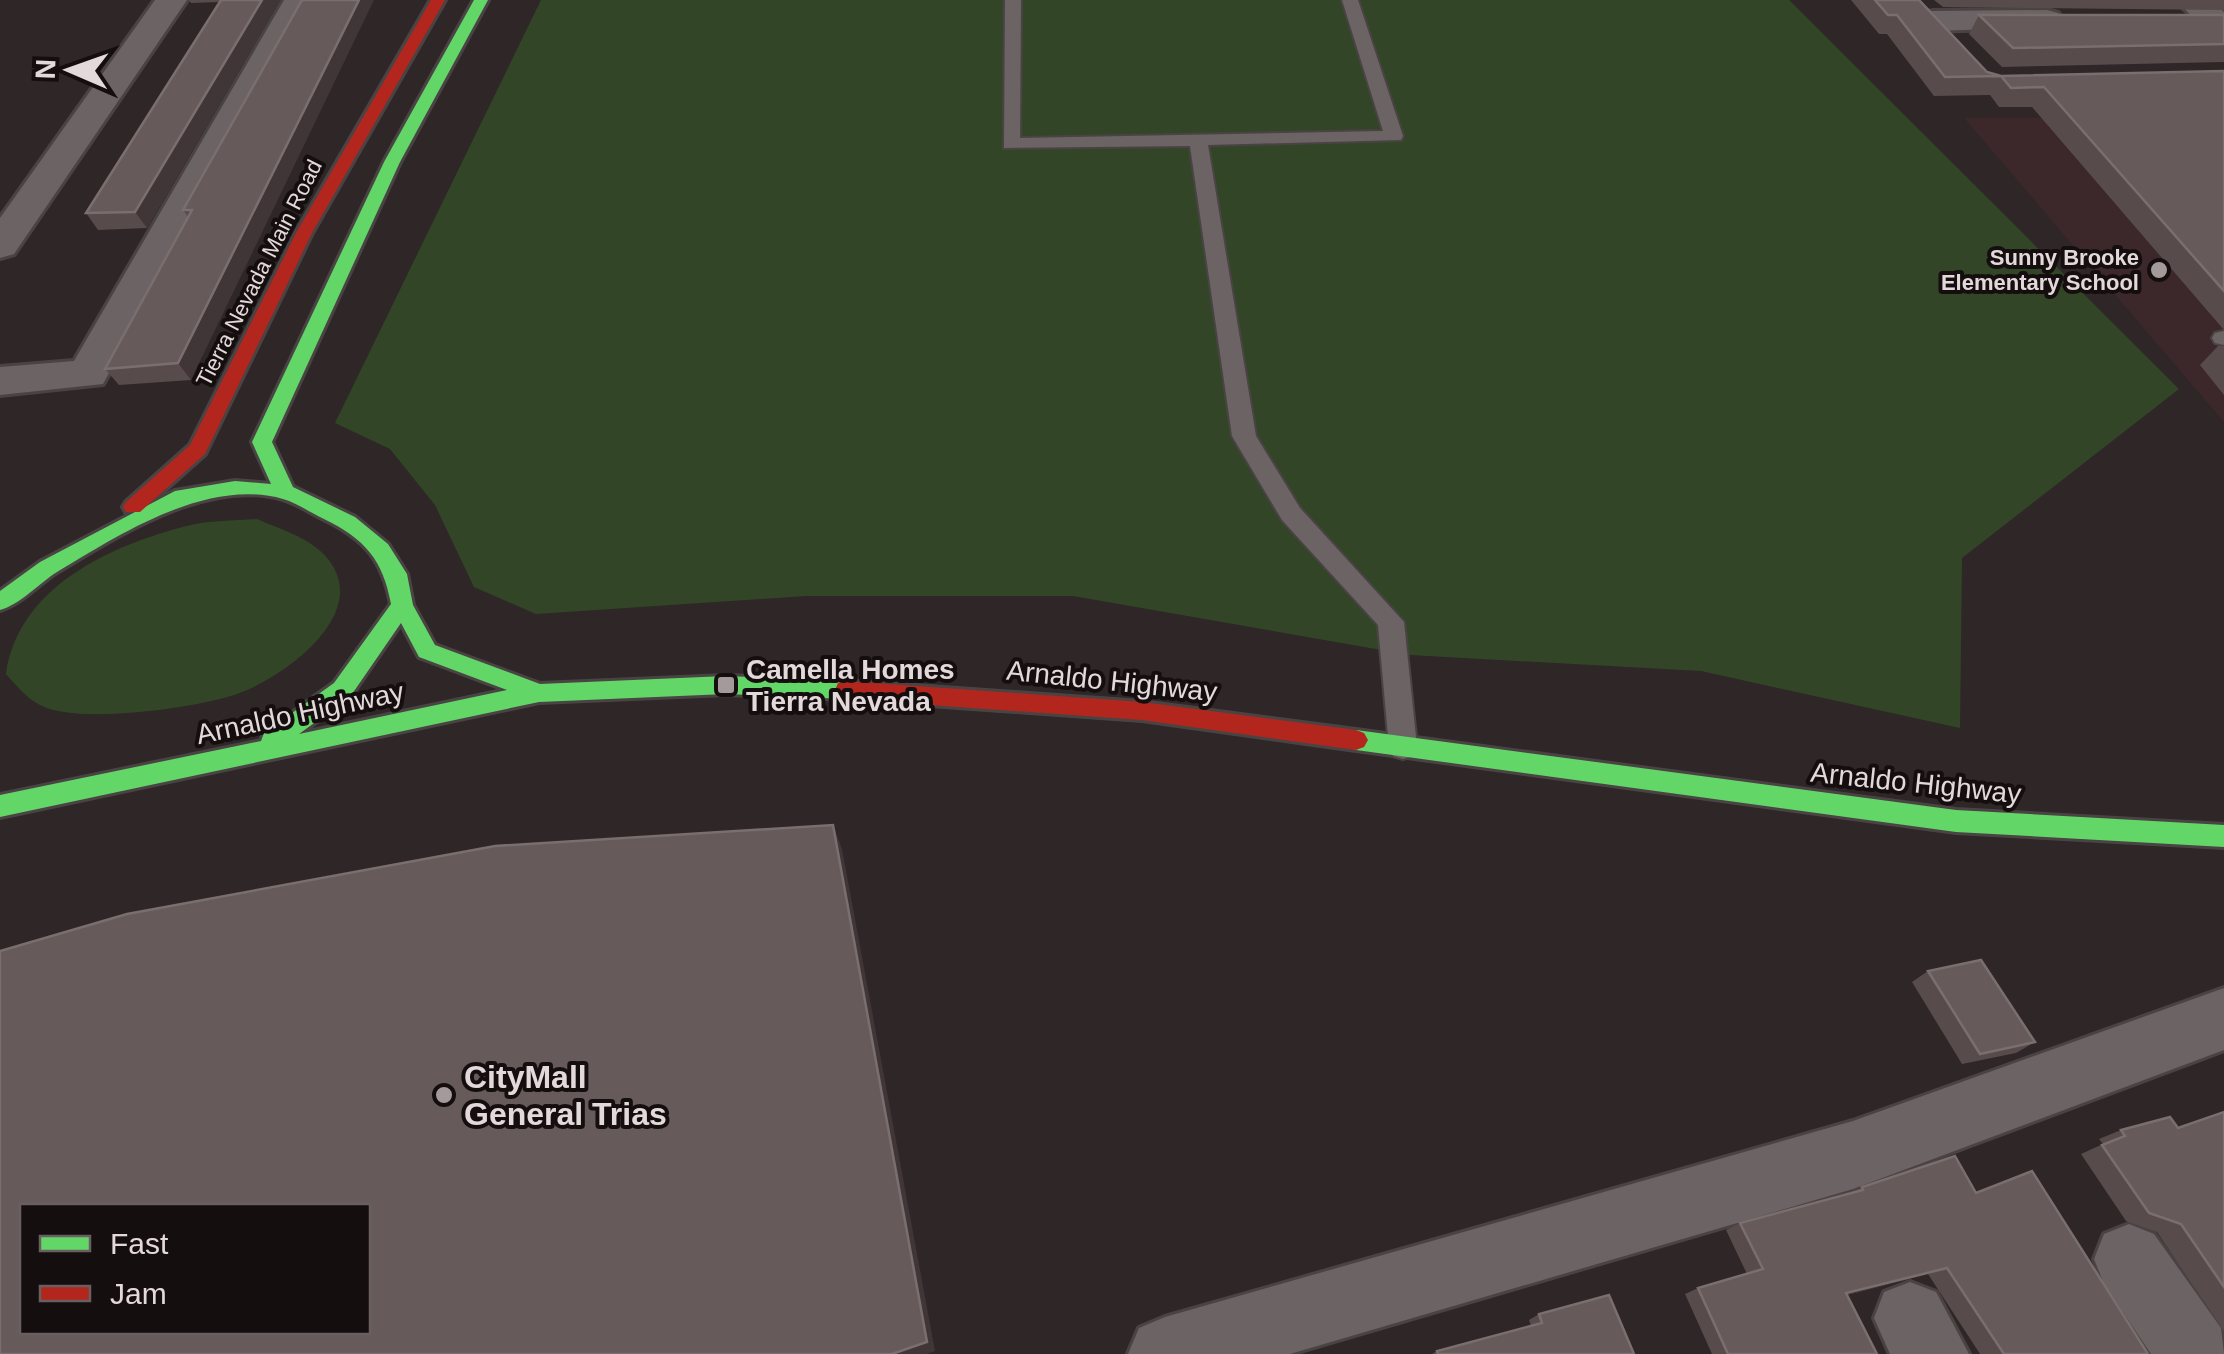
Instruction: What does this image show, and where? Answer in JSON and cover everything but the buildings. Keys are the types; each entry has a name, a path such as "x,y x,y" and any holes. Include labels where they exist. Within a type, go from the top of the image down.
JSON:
{"street":[{"path":"0,246 171,0"},
{"path":"0,380 88,374 300,0"},
{"name":"Tierra Nevada Main Road","path":"94,542 198,449 304,232 438,0"},
{"path":"285,492 262,442 360,230 481,0"},
{"path":"1922,10 2083,20"},
{"path":"1922,10 1966,55"},
{"path":"0,602 47,568 182,496 235,488 285,492 348,522 381,548 396,574 402,605 427,651 538,692"},
{"path":"253,754 342,690 402,605"},
{"name":"Arnaldo Highway","path":"0,806 538,692 726,685 923,693 1142,710 1956,821 2224,836"},
{"path":"1165,1354 1853,1155 2224,1019"},
{"path":"2129,1259 2195,1354"}],"lane":[{"path":"1013,0 1011,144 1394,136 1350,0"},
{"path":"1198,140 1244,436 1290,514 1391,622 1404,747"}],"shaded area":[{"name":"Sunny Brooke Elementary School","path":"2224,116 2224,422 1964,118"}],"green space":[{"path":"541,0 1789,0 2179,389 1962,558 1960,728 1701,671 1410,655 1073,596 806,596 536,614 474,587 435,505 390,449 335,423"},
{"path":"257,519 319,550 334,568 340,588 337,608 327,627 294,662 274,675 219,699 167,709 80,714 40,705 6,674 14,643 29,617 72,574 99,558 158,534 204,523"}],"traffic: fast":[{"path":"285,492 262,442 392,162 481,0"},
{"path":"0,602 47,568 182,496 235,488 285,492 348,522 381,549 396,574 402,605 427,651 539,693"},
{"path":"272,740 342,690 402,605"},
{"path":"0,806 539,693 726,685 846,690"},
{"path":"1356,740 1956,821 2224,836"}],"traffic: jam":[{"path":"133,507 198,449 304,233 438,0"},
{"path":"846,690 1142,711 1356,740"}],"place":[{"name":"Sunny Brooke Elementary School","path":"2159,270"},
{"name":"Camella Homes Tierra Nevada","path":"726,685"},
{"name":"CityMall General Trias","path":"444,1095"}]}
